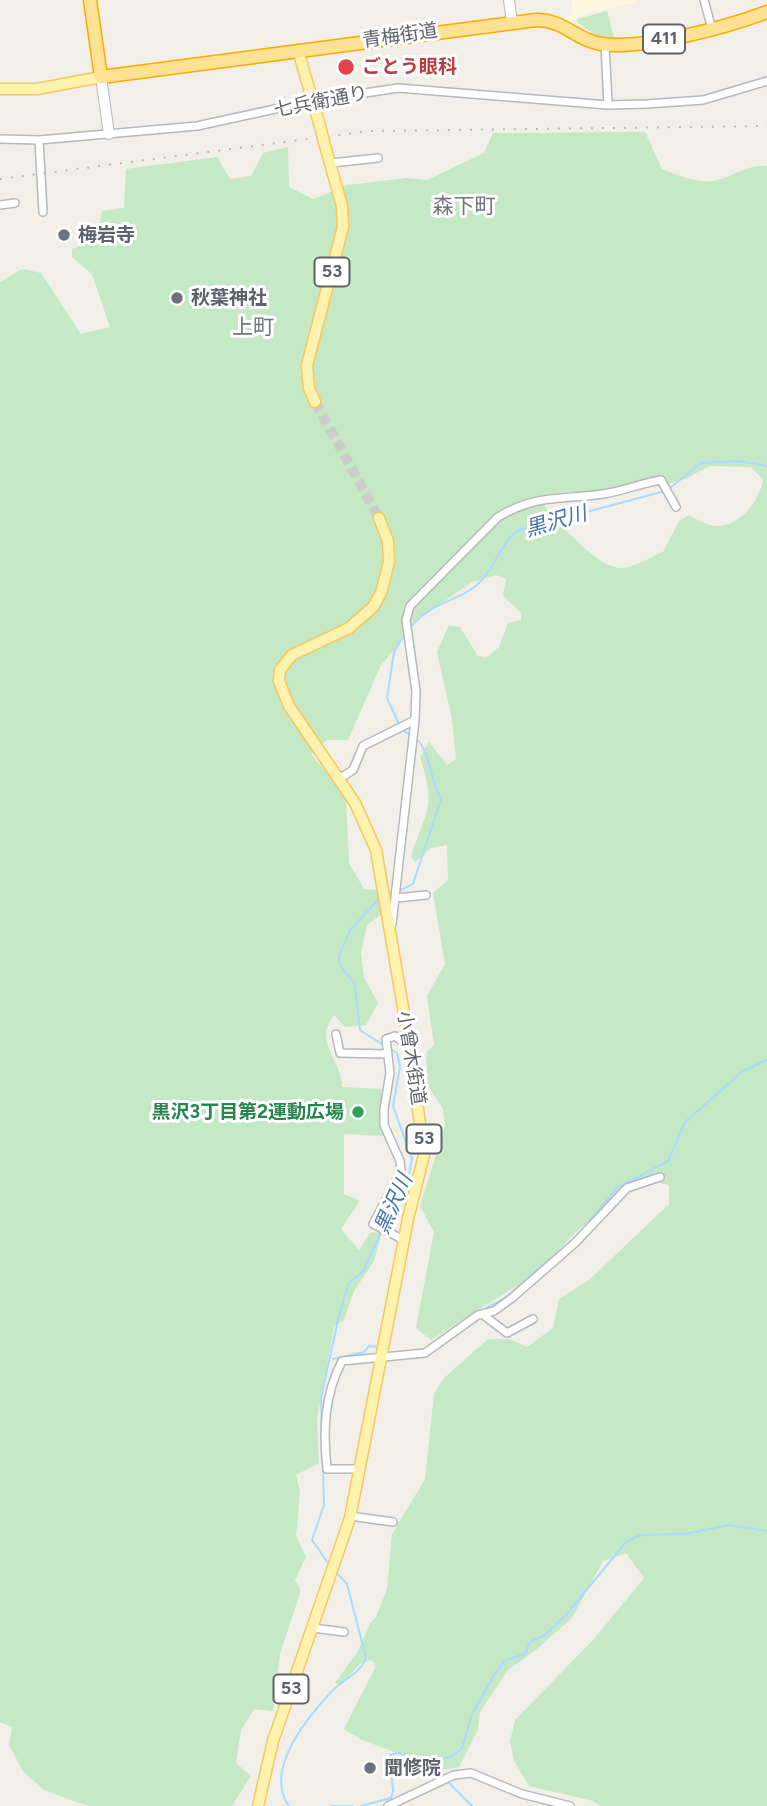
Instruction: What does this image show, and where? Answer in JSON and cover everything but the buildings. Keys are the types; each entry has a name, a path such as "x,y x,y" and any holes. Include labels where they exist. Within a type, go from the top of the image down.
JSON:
{"highway":[{"path":"90,0 101,76"},
{"name":"青梅街道","path":"101,76 512,22 553,21 593,42 605,44 671,38 767,12"}],"main road":[{"name":"53","path":"298,50 331,163 343,227 307,365 309,388 314,401"},
{"path":"0,89 37,89 101,76"},
{"name":"小曾木街道","path":"258,1806 264,1771 350,1516 425,1144 391,932 392,893 369,830 339,779 289,706 279,681 280,670 292,655 349,628 373,607 385,581 388,541 379,518"}],"street":[{"path":"509,0 512,22"},
{"path":"704,0 712,29"},
{"path":"605,44 608,105"},
{"path":"101,76 109,134"},
{"name":"七兵衛通り","path":"0,139 109,134 222,122 312,101 398,88 608,105 703,100 767,81"},
{"path":"39,139 43,212"},
{"path":"331,163 378,158"},
{"path":"0,205 15,203"},
{"path":"426,895 392,893 415,720 416,691 407,625 410,606 457,563 498,517 514,508 567,495 603,494 661,480 676,507"},
{"path":"339,779 353,770 363,746 415,720"},
{"path":"336,1034 340,1053 388,1053"},
{"path":"404,1240 373,1224 401,1171 383,1117 390,1073 386,1042 389,1036 395,1036 410,1048"},
{"path":"360,1469 327,1469 325,1421 331,1384 342,1361 383,1352 393,1358 425,1353 482,1314 494,1311 512,1298 575,1244 627,1188 660,1177"},
{"path":"482,1314 507,1334 533,1319"},
{"path":"350,1516 393,1522"},
{"path":"313,1628 344,1632"},
{"path":"388,1806 447,1778 471,1773 522,1794 570,1806"}],"shaded area":[{"path":"572,0 637,2 584,14 569,23 561,20 572,14"}],"green space":[{"path":"607,11 614,38 600,38 578,23 577,19"},
{"path":"645,132 662,169 698,181 714,181 748,168 767,166 767,1806 601,1806 593,1801 529,1786 514,1761 510,1741 515,1720 594,1639 644,1578 626,1553 603,1561 572,1618 508,1670 480,1712 478,1729 459,1767 442,1770 360,1739 344,1729 376,1666 371,1660 360,1664 341,1685 335,1683 358,1651 387,1589 392,1534 425,1479 434,1394 443,1379 488,1339 509,1339 527,1347 553,1328 559,1299 589,1280 669,1204 669,1185 641,1179 577,1231 535,1274 431,1340 416,1328 434,1232 420,1206 445,1126 443,1109 428,1086 426,1053 434,1045 427,996 445,964 433,893 448,880 447,845 431,848 415,862 411,857 429,799 420,757 429,742 447,765 456,759 452,719 437,652 449,625 460,627 478,656 486,658 499,647 508,623 521,620 521,613 503,596 506,579 496,575 472,582 406,628 400,643 381,665 348,740 327,740 311,754 346,796 349,863 364,889 377,890 382,914 367,925 361,953 364,977 378,1003 366,1025 345,1027 334,1015 326,1034 342,1087 382,1089 380,1111 385,1136 344,1134 344,1194 360,1201 341,1229 359,1250 370,1233 382,1232 374,1261 354,1291 344,1320 334,1327 317,1420 319,1463 296,1475 300,1492 296,1536 306,1557 295,1580 301,1590 280,1654 273,1711 254,1709 241,1730 236,1763 251,1776 232,1806 89,1806 44,1790 23,1771 9,1745 12,1727 0,1722 0,282 22,269 41,273 81,334 110,327 92,274 72,257 72,249 96,240 102,211 124,208 126,169 217,157 230,179 251,176 263,153 288,147 289,187 313,199 348,185 407,178 427,180 484,153 493,133","holes":["710,466 751,467 763,480 753,504 740,518 715,526 689,515 679,521 663,552 626,568 611,566 590,553 544,505 567,492 600,496 647,478 668,484"]}],"waterway":[{"name":"黒沢川","path":"670,488 701,463 738,461 767,466"},
{"name":"黒沢川","path":"410,628 437,606 479,583 507,542 519,530 665,491"},
{"name":"黒沢川","path":"399,724 387,698 394,652 406,632"},
{"name":"黒沢川","path":"402,729 411,736"},
{"name":"黒沢川","path":"399,891 413,884 441,799 427,757 416,739"},
{"name":"黒沢川","path":"380,898 350,930 339,956 340,965 355,984 360,1030 382,1044"},
{"name":"黒沢川","path":"384,1225 409,1176 412,1159 393,1106 400,1067 397,1053 390,1049"},
{"path":"585,1227 617,1188 668,1161 685,1122 743,1071 767,1060"},
{"name":"黒沢川","path":"330,1566 312,1540 324,1505 321,1398 348,1284 363,1271 382,1230"},
{"path":"479,1312 505,1298 579,1234"},
{"path":"333,1359 364,1352 369,1346 379,1347"},
{"path":"436,1762 454,1755 462,1748 472,1714 506,1660 525,1654 530,1642 545,1635 566,1615 626,1542 640,1535 685,1534 729,1525 767,1531"},
{"name":"黒沢川","path":"289,1806 282,1792 281,1777 291,1745 321,1703 360,1668 366,1658 347,1584 336,1572"},
{"path":"361,1806 391,1798 393,1792 390,1755 397,1753 436,1762 445,1778"},
{"path":"448,1782 472,1806"},
{"path":"331,1806 353,1806"}],"tunnel":[{"path":"315,402 379,518"}],"railway":[{"path":"0,179 370,131 767,126"}],"place":[{"name":"ごとう眼科","path":"346,67"},
{"name":"梅岩寺","path":"64,235"},
{"name":"秋葉神社","path":"177,298"},
{"name":"黒沢3丁目第2運動広場","path":"358,1112"},
{"name":"聞修院","path":"370,1768"}],"district":[{"name":"森下町","path":"464,207"},
{"name":"上町","path":"253,328"}]}
